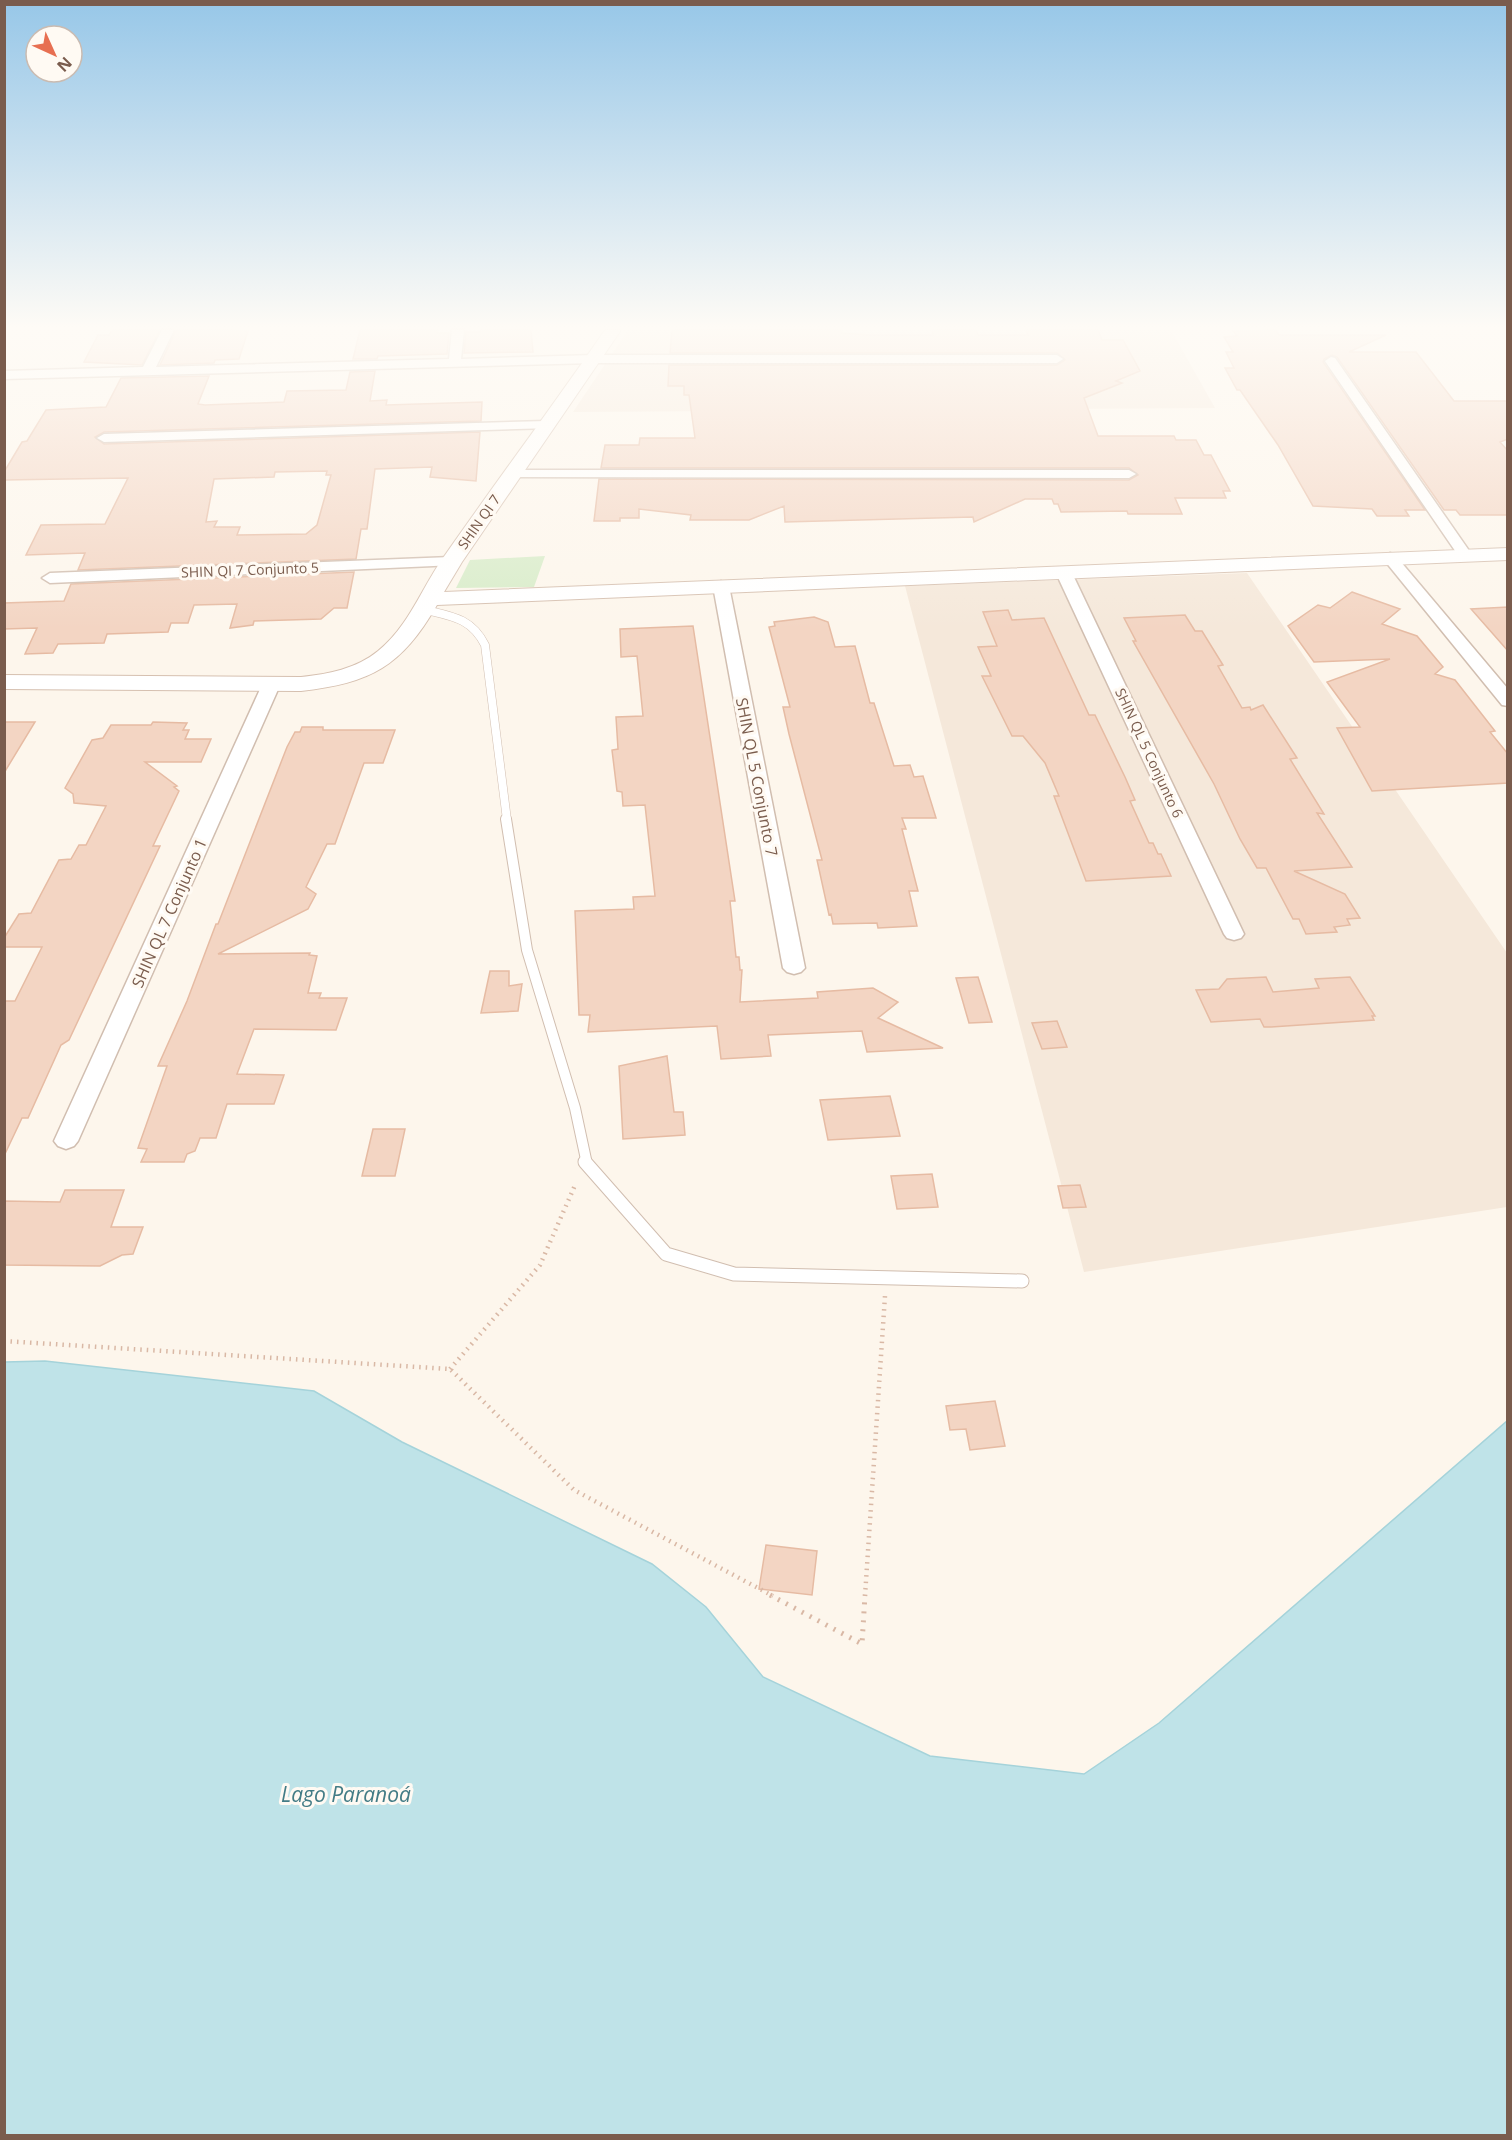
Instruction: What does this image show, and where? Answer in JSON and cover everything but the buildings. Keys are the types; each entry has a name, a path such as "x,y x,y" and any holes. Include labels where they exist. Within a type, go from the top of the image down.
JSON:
{"street":[{"path":"104,438 361,430"},
{"name":"SHIN QI 7","path":"4,682 271,685 321,682 363,670 395,648 542,430"},
{"path":"1379,430 1465,555"},
{"path":"512,474 1129,474"},
{"path":"425,604 721,586 1508,554"},
{"path":"1390,558 1508,701"},
{"name":"SHIN QI 7 Conjunto 5","path":"50,578 451,562"},
{"name":"SHIN QL 5 Conjunto 6","path":"1064,573 1234,934"},
{"name":"SHIN QL 5 Conjunto 7","path":"721,586 794,968"},
{"name":"SHIN QL 7 Conjunto 1","path":"66,1141 271,685"}],"lane":[{"path":"425,604 468,621 480,632 485,645 509,839 527,950 575,1108 585,1162 666,1254 734,1274 1023,1281"}],"path":[{"path":"450,1369 540,1265 585,1162"},
{"path":"4,1341 450,1369 574,1490 862,1644 886,1276"}],"shaded area":[{"path":"1247,573 1507,953 1507,1207 1084,1272 905,586"}],"green space":[{"path":"545,556 534,587 456,588 470,560"}],"water":[{"name":"Lago Paranoá","path":"45,1361 314,1391 402,1442 652,1564 706,1607 763,1677 930,1756 1084,1774 1159,1723 1507,1421 1507,2135 5,2135 5,1362"}]}
